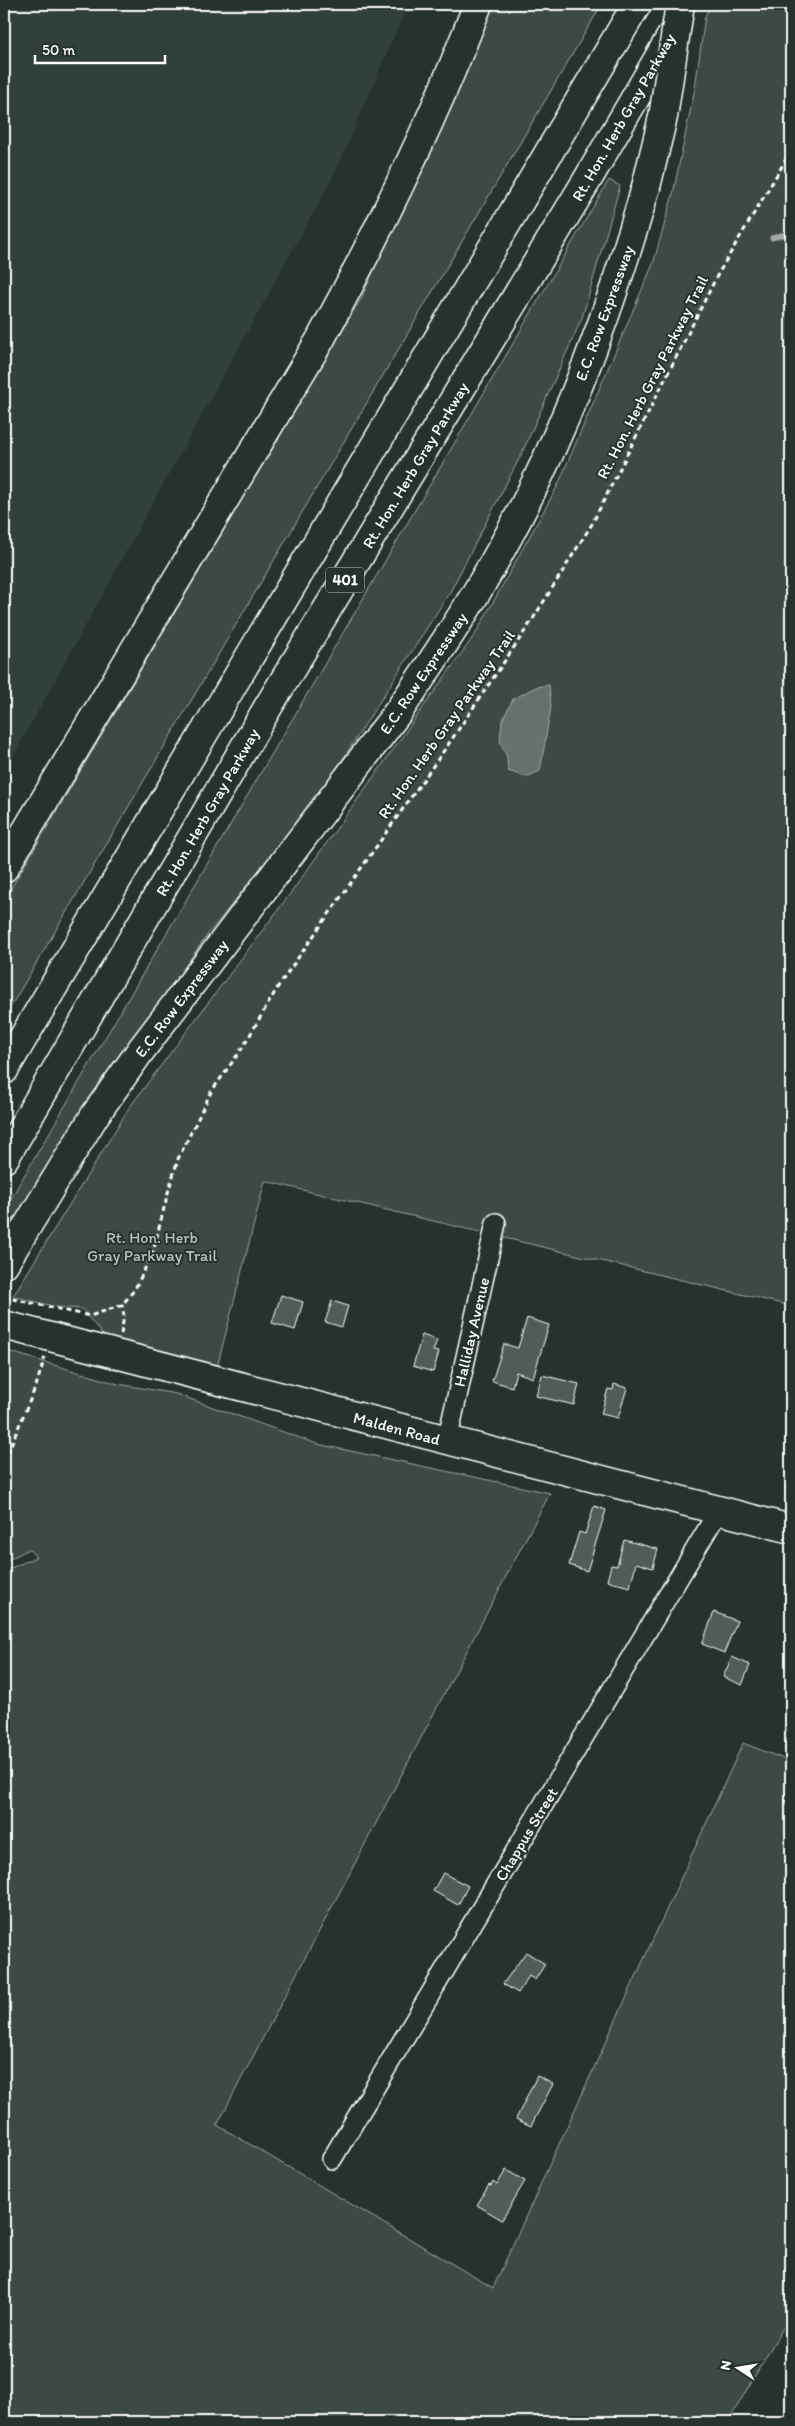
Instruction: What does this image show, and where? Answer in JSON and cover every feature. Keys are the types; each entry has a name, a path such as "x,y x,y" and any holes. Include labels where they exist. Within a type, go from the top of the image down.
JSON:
{"main road":[{"path":"434,110 466,4"},
{"path":"4,868 320,340 357,272 434,110 478,4"},
{"name":"401","path":"4,1070 638,4"},
{"name":"E.C. Row Expressway","path":"4,1264 95,1115 153,1035 393,719 436,658 480,587 531,492 583,376 608,310 646,187 663,117 680,4"},
{"name":"Rt. Hon. Herb Gray Parkway","path":"4,1159 268,708 589,177 690,4"},
{"name":"Malden Road","path":"4,1325 791,1529"}],"street":[{"name":"Halliday Avenue","path":"447,1441 496,1223"},
{"name":"Chappus Street","path":"332,2159 719,1510"}],"path":[{"name":"Rt. Hon. Herb Gray Parkway Trail","path":"122,1305 135,1289 149,1263 172,1176 187,1138 211,1092 243,1047 279,985 452,739 526,630 592,524 718,274 791,151"},
{"path":"4,1298 90,1316 122,1305 124,1316 118,1354"},
{"path":"4,1461 36,1386 51,1336"}],"shaded area":[{"path":"4,4 408,4 335,173 4,773"},
{"path":"549,685 551,707 540,771 526,777 508,771 507,757 500,741 502,721 513,699 536,687"}],"green space":[{"path":"491,4 602,4 4,1018 4,900 362,297"},
{"path":"712,4 791,4 791,1306 265,1181 214,1379 118,1354 82,1309 57,1307 13,1296 129,1108 293,890 476,633 557,487 653,264 673,194 695,88 705,16"},
{"path":"609,180 620,186 582,318 521,455 450,592 319,796 208,934 82,1112 4,1244 4,1210"},
{"path":"4,1350 118,1384 176,1394 317,1444 550,1493 217,2125 493,2288 743,1743 791,1762 791,2314 728,2422 4,2422 4,1571 36,1557 29,1549 4,1562"}],"building":[{"path":"281,1295 303,1302 295,1330 272,1323"},
{"path":"332,1301 348,1306 342,1327 325,1322"},
{"path":"527,1318 549,1325 533,1378 516,1372 512,1387 492,1381 504,1344 518,1348"},
{"path":"422,1335 437,1340 433,1351 439,1352 433,1372 413,1366"},
{"path":"542,1375 579,1384 574,1405 536,1396"},
{"path":"614,1384 627,1388 618,1418 601,1414 608,1389 613,1390"},
{"path":"594,1506 606,1510 587,1571 569,1565 579,1532 585,1534"},
{"path":"624,1540 658,1549 653,1568 636,1563 630,1587 607,1581 611,1565 617,1566"},
{"path":"714,1612 737,1621 724,1653 702,1644"},
{"path":"732,1657 750,1665 742,1685 723,1677"},
{"path":"443,1873 468,1886 458,1905 433,1891"},
{"path":"526,1952 545,1964 535,1980 529,1976 518,1993 503,1984"},
{"path":"537,2076 553,2084 531,2126 516,2119"},
{"path":"506,2170 525,2181 502,2220 477,2205 489,2185 491,2186 493,2182 497,2185"}],"waterway":[{"path":"772,238 791,232"}]}
